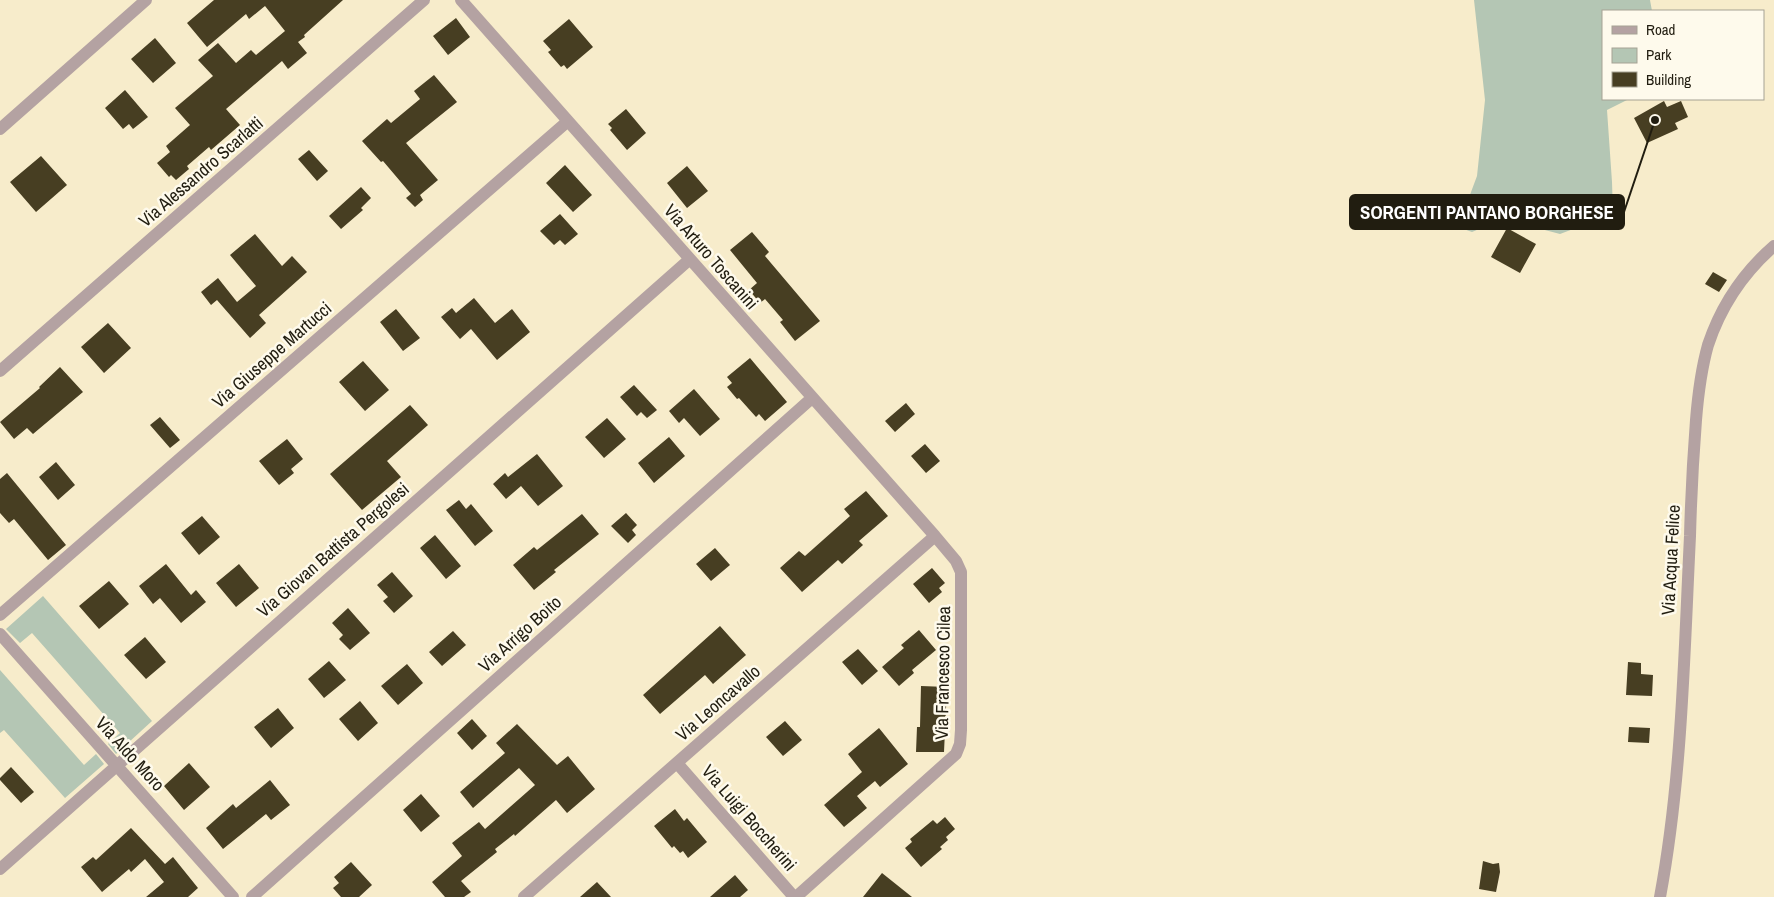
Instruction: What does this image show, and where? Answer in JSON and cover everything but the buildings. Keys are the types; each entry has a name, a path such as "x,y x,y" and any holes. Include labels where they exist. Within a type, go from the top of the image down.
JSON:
{"street":[{"path":"0,129 146,0"},
{"name":"Via Alessandro Scarlatti","path":"0,371 424,0"},
{"name":"Via Arturo Toscanini","path":"461,0 935,536"},
{"name":"Via Giuseppe Martucci","path":"0,615 568,121"},
{"name":"Via Acqua Felice","path":"1660,897 1676,782 1683,685 1693,451 1700,382 1708,347 1717,320 1729,298 1745,276 1774,246"},
{"name":"Via Giovan Battista Pergolesi","path":"0,868 690,259"},
{"name":"Via Arrigo Boito","path":"252,897 812,398"},
{"name":"Via Leoncavallo","path":"524,897 935,536"},
{"name":"Via Francesco Cilea","path":"795,897 956,754 959,749 961,730 961,572 956,561 935,536"},
{"name":"Via Aldo Moro","path":"0,634 234,897"},
{"name":"Via Luigi Boccherini","path":"677,763 795,897"}],"green space":[{"path":"1474,0 1650,0 1652,10 1602,10 1602,100 1627,100 1607,110 1613,214 1560,234 1503,219 1472,232 1458,227 1477,176 1485,100"},
{"path":"43,596 152,721 116,754 108,744 120,733 32,633 20,643 6,629"},
{"path":"0,670 84,765 96,754 104,764 65,798 4,730 0,733"}],"place":[{"name":"SORGENTI PANTANO BORGHESE","path":"1655,120"}]}
